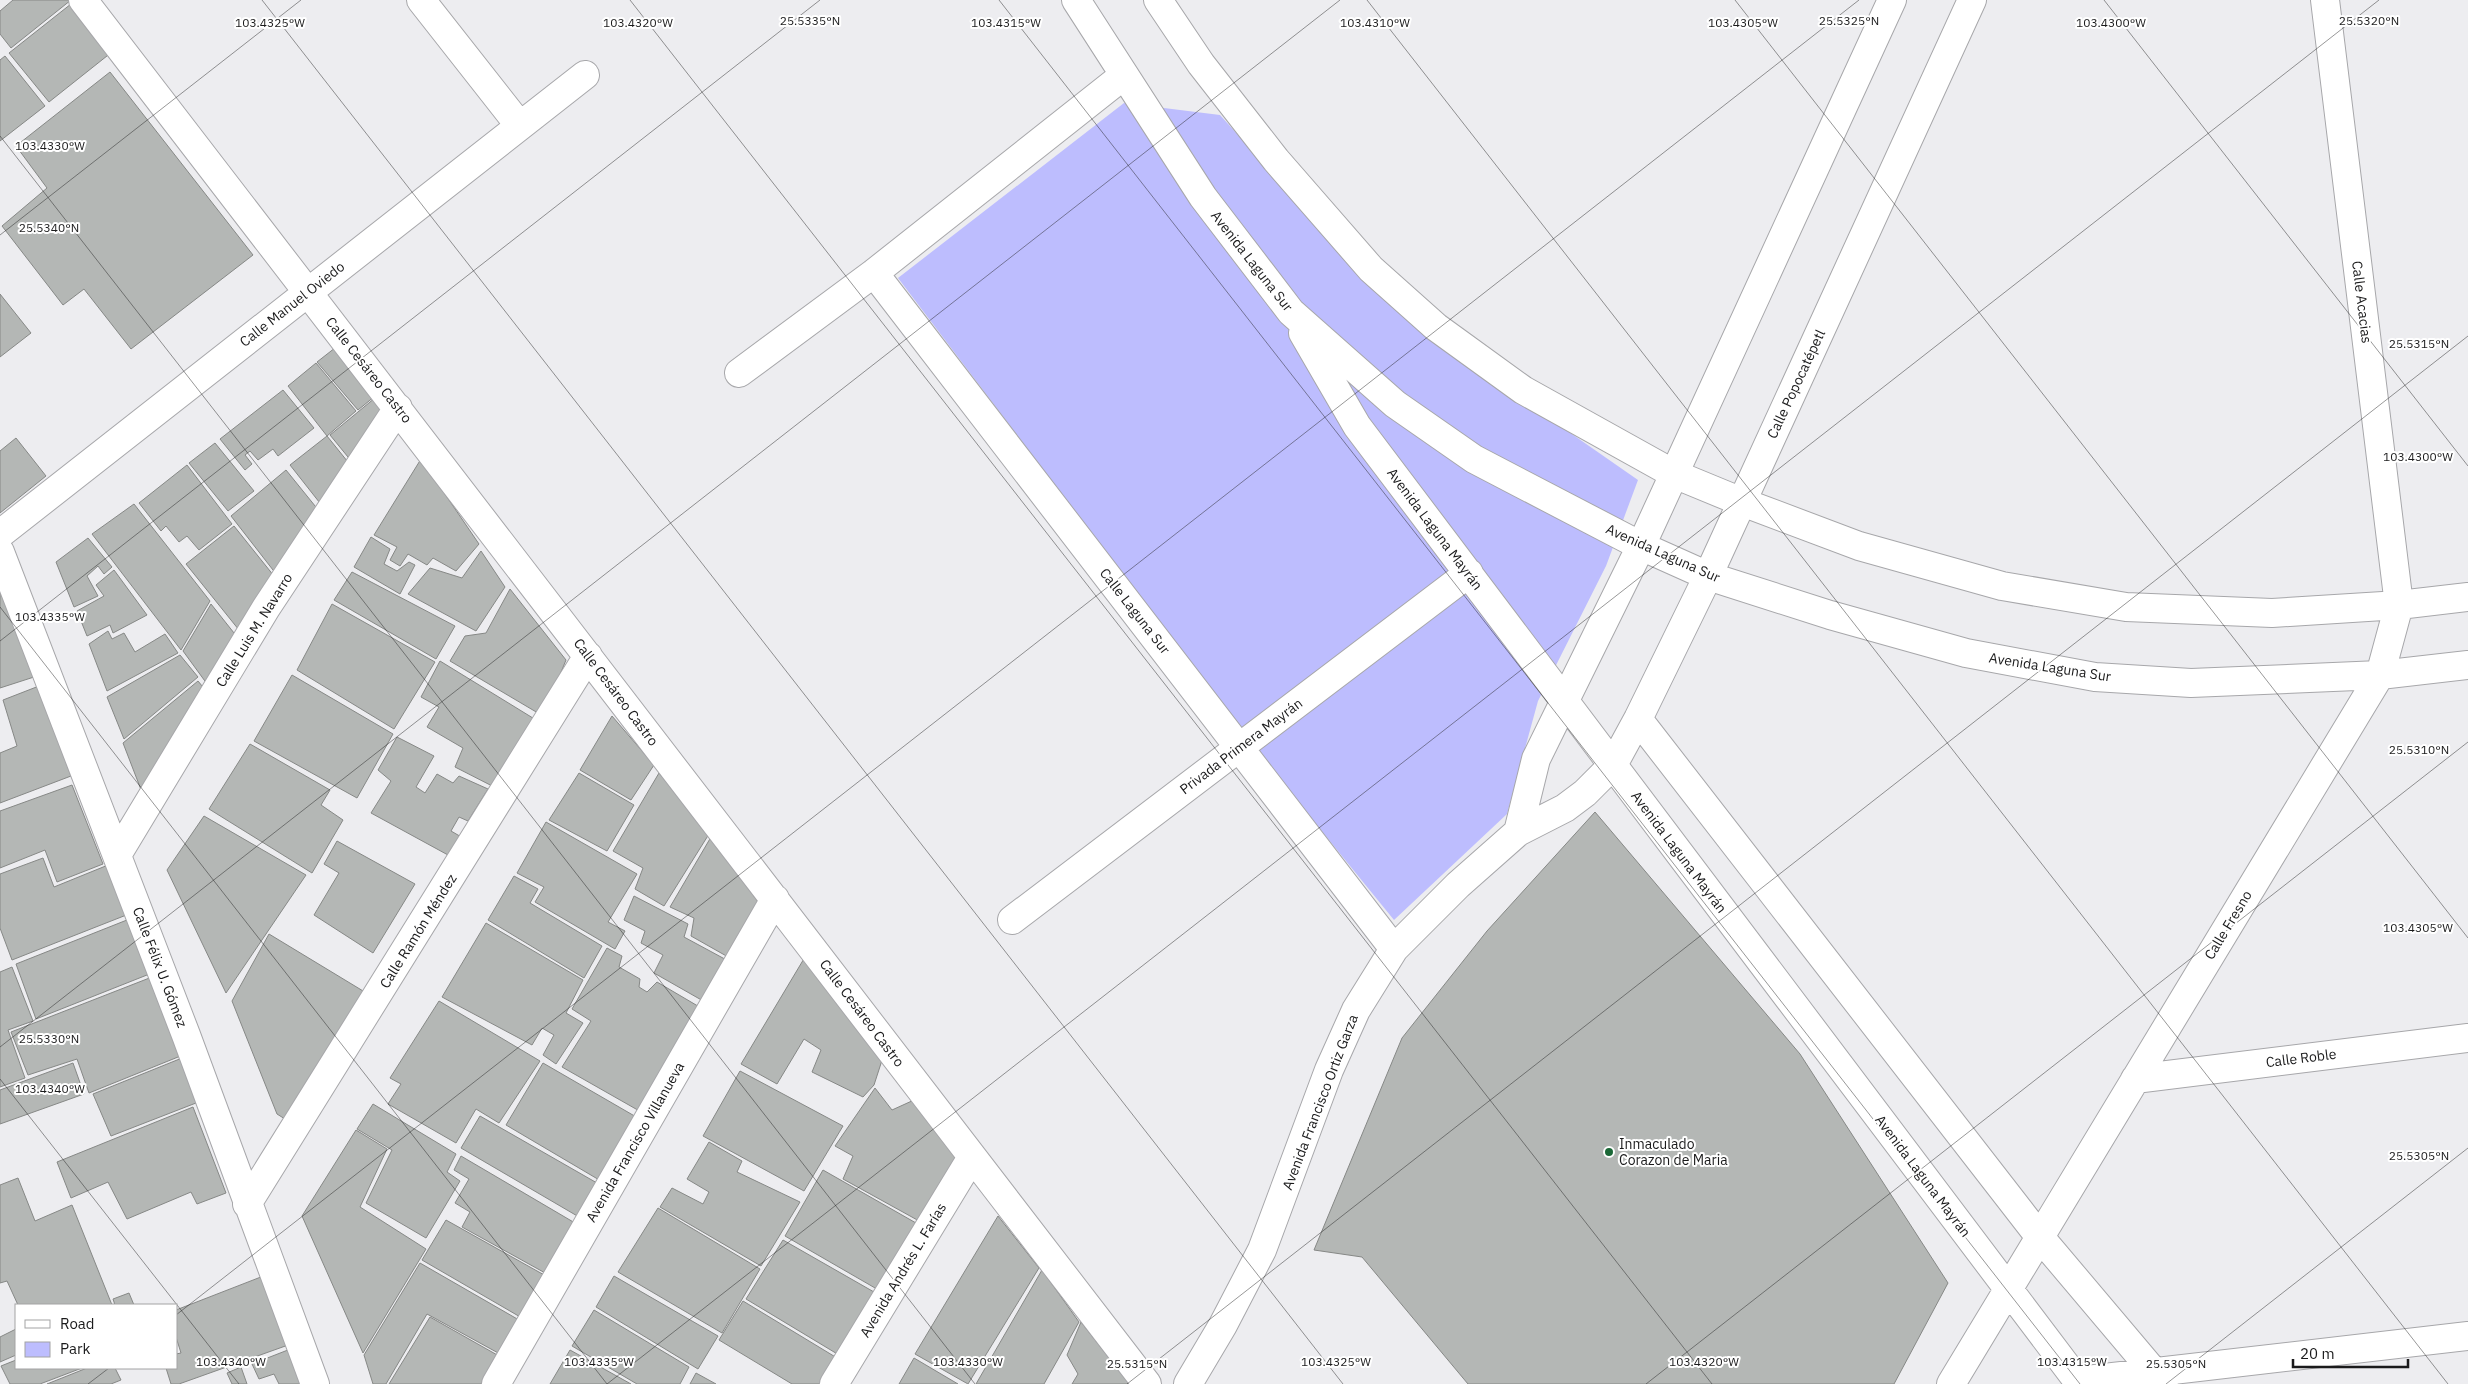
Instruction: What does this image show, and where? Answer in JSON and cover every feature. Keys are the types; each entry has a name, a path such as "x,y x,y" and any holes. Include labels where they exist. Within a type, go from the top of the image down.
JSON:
{"street":[{"name":"Calle Cesáreo Castro","path":"84,0 1146,1384"},
{"path":"421,0 520,126"},
{"name":"Avenida Laguna Sur","path":"1076,0 1123,76 1203,197 1291,312 1395,404 1474,459 1641,546 1708,576 1830,615 1966,653 2095,677 2191,683 2380,675 2468,665"},
{"path":"1158,0 1200,64 1270,153 1371,269 1436,327 1523,390 1674,474 1859,546 2002,586 2126,607 2272,613 2400,605 2468,597"},
{"path":"1518,832 1536,759 1641,546 1892,0"},
{"name":"Calle Popocatépetl","path":"1613,765 1638,719 1708,576 1972,0"},
{"name":"Calle Acacias","path":"2325,0 2400,605"},
{"name":"Calle Manuel Oviedo","path":"0,534 585,75"},
{"path":"739,373 874,273 1123,76"},
{"name":"Calle Laguna Sur","path":"874,273 1394,949"},
{"name":"Avenida Laguna Mayrán","path":"1291,312 1358,426 2079,1382"},
{"name":"Calle Luis M. Navarro","path":"117,855 266,608 398,408"},
{"name":"Calle Félix U. Gómez","path":"0,552 117,855 315,1384"},
{"name":"Privada Primera Mayrán","path":"1012,920 1469,573"},
{"name":"Calle Fresno","path":"1950,1384 2380,675 2400,605"},
{"name":"Calle Ramón Méndez","path":"247,1204 588,656"},
{"path":"1638,719 2039,1236 2160,1378"},
{"name":"Avenida Francisco Ortiz Garza","path":"1188,1384 1223,1326 1262,1250 1333,1061 1356,1010 1394,949 1458,885 1518,832 1565,808 1585,793 1613,765"},
{"name":"Avenida Francisco Villanueva","path":"496,1384 775,899"},
{"name":"Calle Roble","path":"2135,1079 2468,1038"},
{"name":"Avenida Andrés L. Farías","path":"834,1384 972,1157"},
{"path":"2079,1382 2160,1378 2468,1336"}],"green space":[{"path":"1124,103 1220,115 1401,315 1638,480 1606,566 1538,701 1507,814 1394,920 1258,753 898,278"}],"building":[{"path":"13,0 71,0 11,48 0,34 0,11"},
{"path":"76,0 117,48 49,102 9,53"},
{"path":"5,56 45,106 0,141 0,60"},
{"path":"110,72 253,255 131,349 84,289 63,305 2,226 47,188 16,146"},
{"path":"0,294 31,333 0,357"},
{"path":"340,344 380,392 358,410 317,362"},
{"path":"316,363 356,411 327,436 288,386"},
{"path":"283,390 314,428 278,456 273,449 258,460 250,451 245,455 252,464 245,470 220,439"},
{"path":"381,393 390,416 357,468 330,435"},
{"path":"327,436 356,472 327,512 290,465"},
{"path":"16,438 46,476 0,513 0,451"},
{"path":"215,443 254,491 228,511 189,463"},
{"path":"421,459 479,544 456,571 433,558 427,565 408,554 400,566 390,560 397,547 374,535"},
{"path":"187,465 232,524 199,550 187,536 179,542 166,526 161,531 139,503"},
{"path":"286,470 324,517 280,579 231,516"},
{"path":"134,504 210,601 181,650 92,534"},
{"path":"234,526 278,581 243,635 186,564"},
{"path":"371,537 390,549 384,564 397,571 409,562 415,565 400,594 354,567"},
{"path":"88,538 112,567 104,574 98,566 87,576 98,596 74,607 56,562"},
{"path":"481,551 505,587 476,631 408,594 430,568 462,578"},
{"path":"114,570 147,615 113,633 110,625 87,636 77,611 104,596 96,585"},
{"path":"352,572 455,626 436,659 334,600"},
{"path":"0,589 34,677 0,688"},
{"path":"510,589 566,660 543,716 450,661 465,636 486,633"},
{"path":"211,604 238,638 210,688 183,651"},
{"path":"332,604 435,662 394,729 297,670"},
{"path":"108,631 112,639 124,633 135,652 165,634 178,653 107,691 89,644"},
{"path":"180,655 198,677 124,739 107,697"},
{"path":"440,661 541,723 500,790 455,767 463,748 427,727 439,707 421,697"},
{"path":"292,675 393,734 357,798 254,741"},
{"path":"198,681 207,692 145,800 123,743"},
{"path":"39,686 71,776 0,803 0,753 17,746 3,700"},
{"path":"612,716 654,765 631,800 580,770"},
{"path":"397,737 434,756 416,787 425,793 437,774 453,783 459,776 488,789 468,821 459,817 451,831 470,842 459,861 371,813 391,781 378,770"},
{"path":"250,744 330,790 321,805 343,820 312,873 209,809"},
{"path":"579,773 634,805 607,851 549,820"},
{"path":"659,773 709,834 664,906 635,889 643,868 613,851"},
{"path":"72,785 103,864 57,882 45,850 0,868 0,811"},
{"name":"Inmaculado Corazon de Maria","path":"1595,812 1800,1054 1948,1283 1894,1384 1468,1384 1362,1257 1314,1250 1402,1038 1487,931"},
{"path":"204,816 306,875 226,993 167,870"},
{"path":"546,822 637,874 608,922 625,931 615,949 535,902 544,887 517,873"},
{"path":"711,837 764,910 737,962 691,936 694,918 670,907"},
{"path":"337,841 415,884 373,953 314,915 339,873 324,864"},
{"path":"43,858 54,887 113,863 134,912 12,960 0,928 0,874"},
{"path":"514,876 538,889 530,903 602,946 584,978 488,920"},
{"path":"634,896 688,924 684,937 734,964 712,1006 654,973 663,955 641,943 645,931 624,920"},
{"path":"132,918 152,973 36,1019 16,964"},
{"path":"486,923 583,980 566,1013 583,1023 556,1064 543,1055 554,1035 542,1028 532,1045 442,997"},
{"path":"269,934 373,997 293,1124 277,1114 232,1001"},
{"path":"607,948 622,956 619,967 640,979 639,987 647,992 657,982 708,1012 650,1117 562,1067 591,1021 572,1009"},
{"path":"805,957 885,1051 874,1085 863,1097 812,1072 821,1050 804,1039 777,1084 741,1064"},
{"path":"12,967 33,1021 8,1030 25,1078 0,1087 0,972"},
{"path":"152,977 183,1055 89,1093 77,1059 28,1075 11,1032"},
{"path":"439,1001 540,1061 499,1123 476,1109 456,1143 388,1104 401,1084 390,1078"},
{"path":"182,1058 196,1103 111,1136 93,1094"},
{"path":"73,1063 84,1094 0,1124 0,1090"},
{"path":"543,1063 638,1118 601,1181 506,1125"},
{"path":"740,1071 843,1126 804,1191 703,1136"},
{"path":"875,1088 892,1110 914,1100 967,1163 930,1227 843,1179 853,1156 835,1146"},
{"path":"373,1104 456,1154 447,1172 460,1181 426,1238 366,1203 392,1150 357,1129"},
{"path":"193,1107 226,1193 197,1204 191,1192 127,1219 108,1182 71,1198 57,1162"},
{"path":"480,1116 597,1183 579,1217 461,1148"},
{"path":"356,1130 387,1149 360,1207 426,1249 363,1353 302,1216"},
{"path":"709,1142 742,1161 737,1172 800,1202 761,1266 660,1207 672,1188 703,1204 709,1192 687,1179"},
{"path":"461,1156 575,1223 547,1274 462,1227 470,1212 455,1203 469,1179 454,1170"},
{"path":"823,1170 923,1227 882,1292 785,1236"},
{"path":"18,1178 35,1221 72,1205 112,1304 18,1304 7,1281 0,1283 0,1185"},
{"path":"658,1208 760,1269 722,1333 618,1272"},
{"path":"998,1216 1039,1268 968,1384 915,1354"},
{"path":"446,1220 546,1276 522,1318 422,1260"},
{"path":"783,1240 881,1296 844,1358 746,1299"},
{"path":"420,1263 519,1320 500,1354 427,1314 386,1384 373,1384 364,1355"},
{"path":"1042,1270 1079,1322 1044,1384 976,1384"},
{"path":"266,1275 291,1344 179,1384 171,1384 166,1369 178,1369 178,1354 181,1353 178,1343 178,1309"},
{"path":"614,1276 718,1336 698,1369 596,1307"},
{"path":"129,1293 134,1304 115,1304 113,1299"},
{"path":"743,1301 842,1361 828,1384 792,1384 719,1340"},
{"path":"594,1310 689,1367 680,1384 637,1384 572,1346"},
{"path":"430,1317 499,1356 483,1384 389,1384"},
{"path":"1081,1322 1110,1359 1119,1353 1144,1384 1072,1384 1078,1374 1067,1355"},
{"path":"15,1330 15,1355 0,1362 0,1337"},
{"path":"293,1348 306,1384 279,1384 274,1374 259,1379 252,1364"},
{"path":"570,1350 631,1384 550,1384"},
{"path":"914,1358 958,1384 899,1384"},
{"path":"15,1360 15,1369 79,1369 40,1384 10,1384 1,1366"},
{"path":"241,1367 247,1384 232,1384 227,1373"},
{"path":"84,1369 116,1369 121,1380 111,1384 47,1384"},
{"path":"696,1373 716,1384 690,1384"}],"place":[{"name":"Inmaculado Corazon de Maria","path":"1609,1152"}]}
